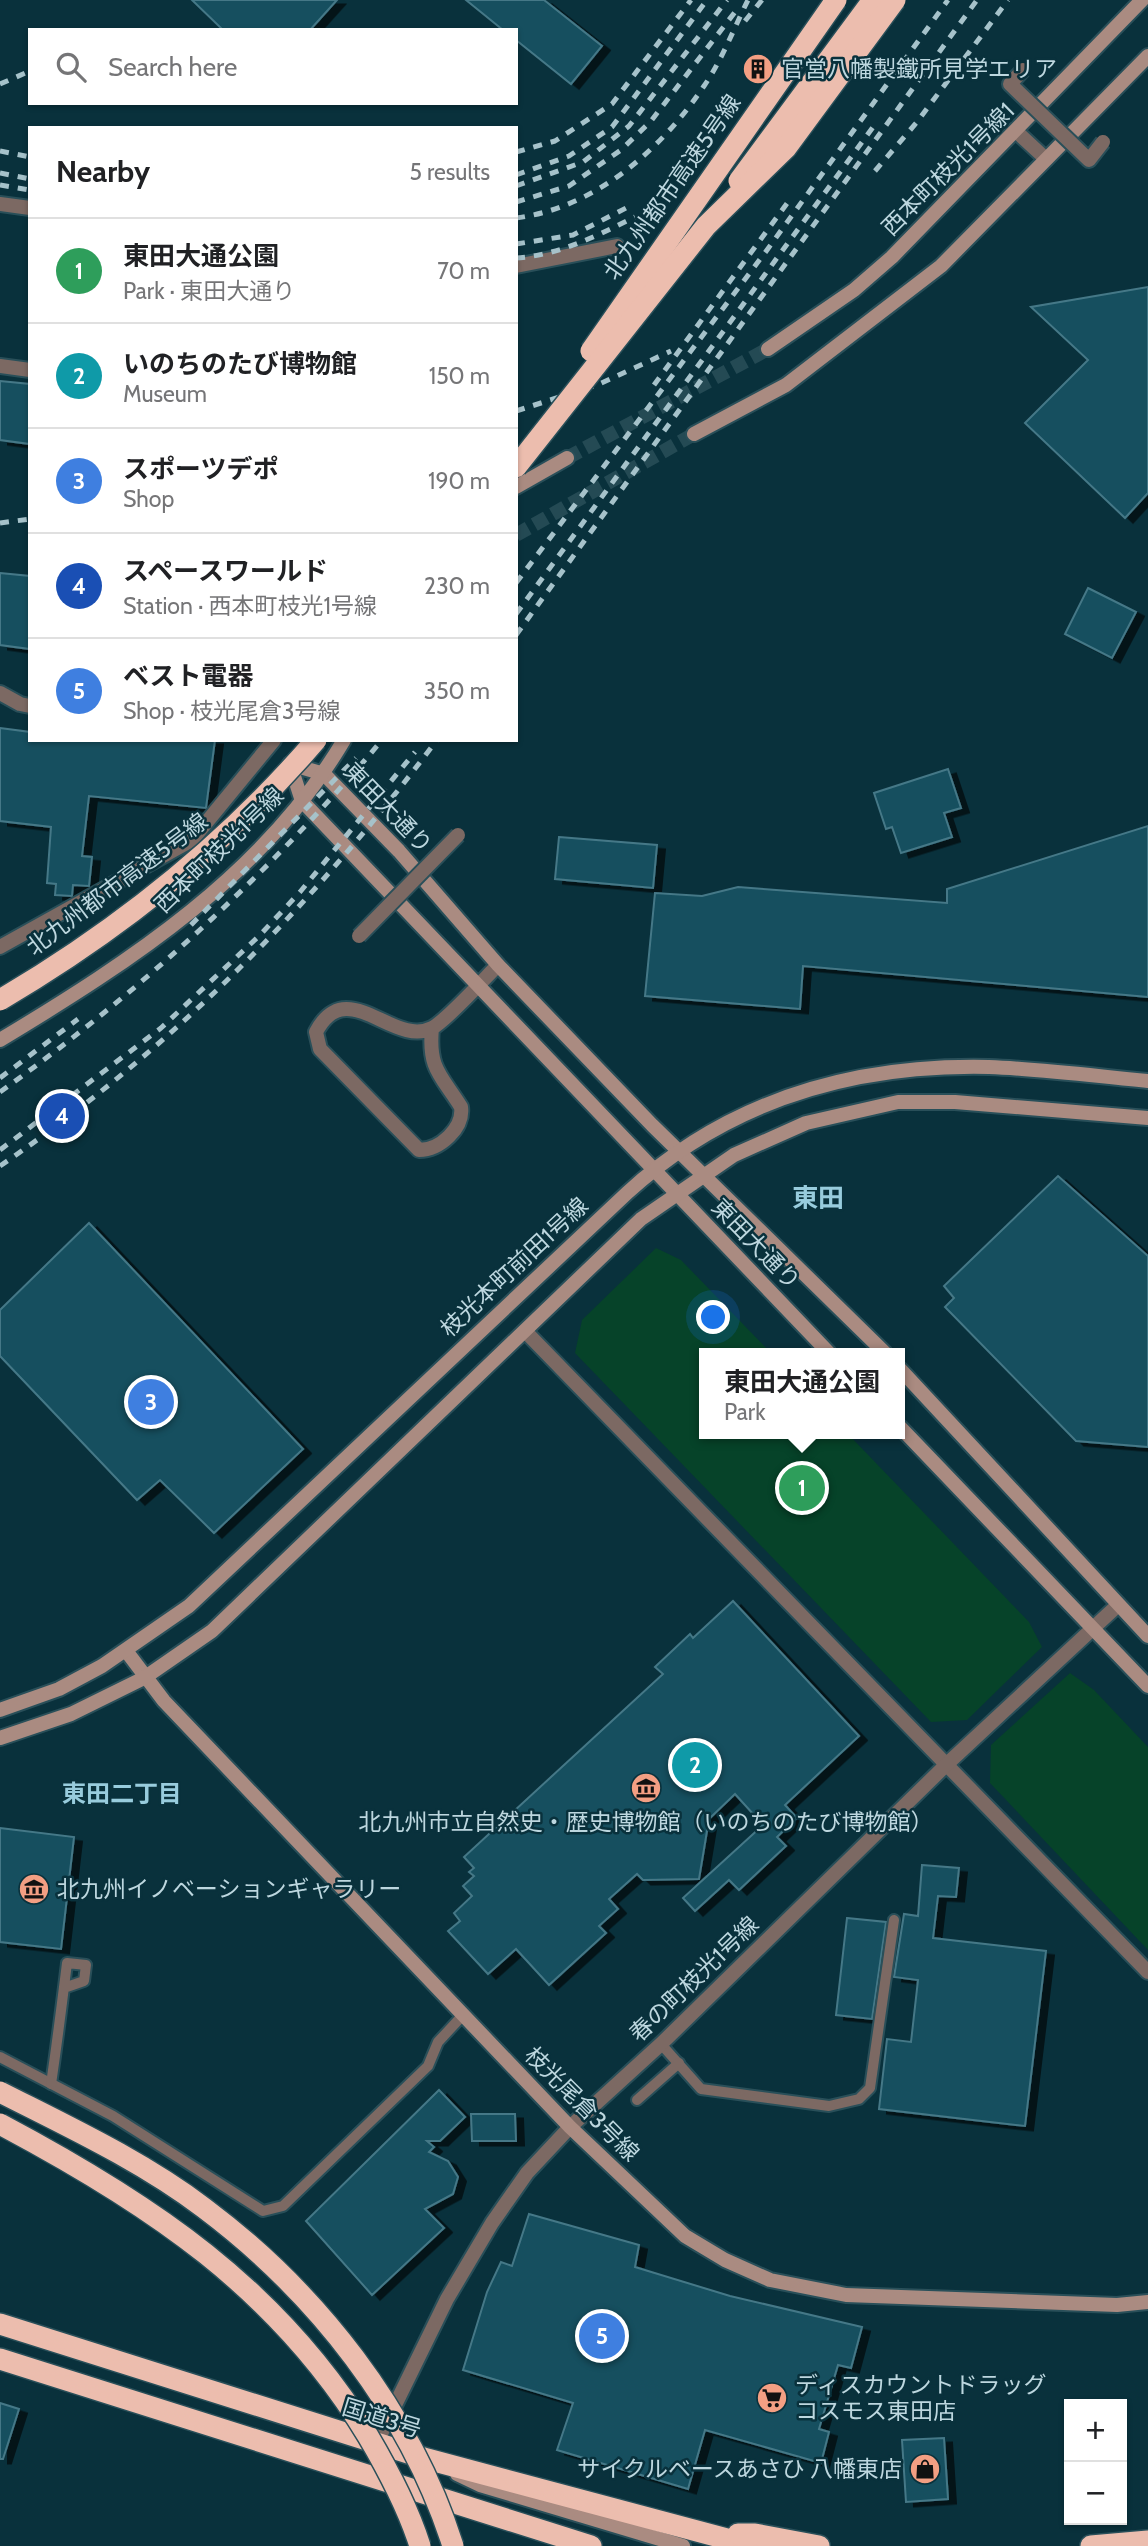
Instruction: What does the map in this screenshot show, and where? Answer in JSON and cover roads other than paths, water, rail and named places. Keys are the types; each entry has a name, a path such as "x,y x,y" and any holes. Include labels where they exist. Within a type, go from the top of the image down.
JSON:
{"highway":[{"name":"北九州都市高速5号線","path":"518,461 569,383 836,0"},
{"path":"518,462 706,226 873,0"},
{"path":"706,226 786,148 895,0"},
{"name":"北九州都市高速5号線","path":"0,999 90,943 182,874 237,826 314,742"},
{"path":"0,2092 146,2170 204,2208 310,2304 354,2358 394,2417 422,2472 453,2546"},
{"path":"0,2124 101,2179 178,2230 246,2285 301,2342 347,2402 387,2467 420,2546"},
{"name":"国道3号","path":"0,2324 376,2444 753,2546"},
{"path":"0,2359 591,2546"},
{"path":"708,2535 755,2534 819,2546"},
{"path":"1091,2546 1148,2541"}],"street":[{"name":"西本町枝光1号線1","path":"768,349 823,313 892,257 1017,132 1142,0"},
{"path":"694,434 786,385 942,266 1148,56"},
{"path":"1023,69 1010,84 1089,160 1103,142"},
{"path":"1017,132 1046,159"},
{"path":"0,204 28,208"},
{"path":"518,267 618,246"},
{"path":"0,366 28,370"},
{"path":"518,486 566,458"},
{"path":"0,693 28,706"},
{"path":"0,947 192,840 272,742"},
{"name":"西本町枝光1号線","path":"0,999 168,884 228,833 290,764 303,742"},
{"name":"西本町枝光1号線","path":"0,1040 88,987 168,932 229,879 302,801 324,774 343,742"},
{"name":"東田大通り","path":"290,764 324,774 398,851 498,965 703,1176 881,1348"},
{"name":"東田大通り","path":"290,764 302,801 652,1170 825,1348"},
{"path":"359,936 458,835"},
{"path":"432,1028 431,1057 434,1069 461,1107 462,1114 459,1125 438,1145 419,1150 320,1049 315,1038 319,1027 329,1017 346,1009 366,1012 396,1028 413,1031 432,1028 498,965"},
{"name":"枝光本町前田1号線","path":"0,1710 59,1689 127,1652 189,1606 652,1170 678,1150 759,1107 800,1091 912,1070 990,1067 1148,1081"},
{"path":"0,1738 71,1714 144,1678 212,1631 641,1219 734,1155 780,1132 806,1123 898,1102 954,1102 1148,1118"},
{"path":"525,1331 1148,1972"},
{"path":"905,1374 1148,1636"},
{"path":"905,1432 1148,1686"},
{"name":"春の町枝光1号線","path":"376,2444 447,2300 492,2223 527,2173 570,2127 661,2044 947,1764 1091,1627 1118,1605"},
{"name":"枝光尾倉3号線","path":"127,1652 144,1678 570,2127 685,2236 725,2260 770,2280 846,2295 1117,2305 1148,2302"},
{"path":"427,2459 480,2486 683,2546"}],"lane":[{"path":"661,2044 701,2089 829,2106 859,2099 870,2088 894,1920"},
{"path":"51,2084 64,1988"},
{"path":"0,2057 113,2116 263,2211 283,2206 428,2066 438,2042 463,2015"},
{"path":"637,2100 679,2063"}],"tunnel":[{"path":"567,458 768,349"},
{"path":"518,534 694,434"}],"railway":[{"path":"518,151 555,141 612,104 691,0"},
{"path":"518,174 569,156 612,127 707,0"},
{"path":"518,185 583,162 629,126 727,0"},
{"path":"518,218 545,212 599,189 646,153 668,132 704,86 748,0"},
{"path":"745,21 762,0"},
{"path":"518,580 767,250 948,0"},
{"path":"518,632 977,0"},
{"path":"875,171 917,122 1008,0"},
{"path":"518,201 569,186 621,150 651,121 735,12"},
{"path":"0,84 28,72"},
{"path":"518,611 876,123"},
{"path":"0,151 28,157"},
{"path":"0,173 28,179"},
{"path":"0,185 28,190"},
{"path":"654,385 788,202"},
{"path":"518,244 573,235 630,206"},
{"path":"518,258 563,249 635,217"},
{"path":"518,410 597,385 671,351"},
{"path":"0,523 28,519"},
{"path":"0,1092 103,1013 202,928 295,837 380,742"},
{"path":"0,1166 124,1073 236,971 340,861 435,742"},
{"path":"0,1150 161,1028 260,935 300,892 415,752"},
{"path":"191,925 356,758"},
{"path":"0,1078 78,1019"}],"place":[{"name":"官営八幡製鐵所見学エリア","path":"758,69"},
{"name":"スペースワールド","path":"62,1116"},
{"name":"スポーツデポ","path":"151,1402"},
{"name":"東田大通公園","path":"802,1488"},
{"name":"いのちのたび博物館","path":"695,1765"},
{"name":"北九州市立自然史・歴史博物館（いのちのたび博物館）","path":"646,1788"},
{"name":"北九州イノベーションギャラリー","path":"34,1889"},
{"name":"ベスト電器","path":"602,2336"},
{"name":"ディスカウントドラッグ コスモス東田店","path":"772,2398"},
{"name":"サイクルベースあさひ 八幡東店","path":"925,2469"}],"district":[{"name":"東田","path":"818,1198"},
{"name":"東田二丁目","path":"122,1794"}]}
